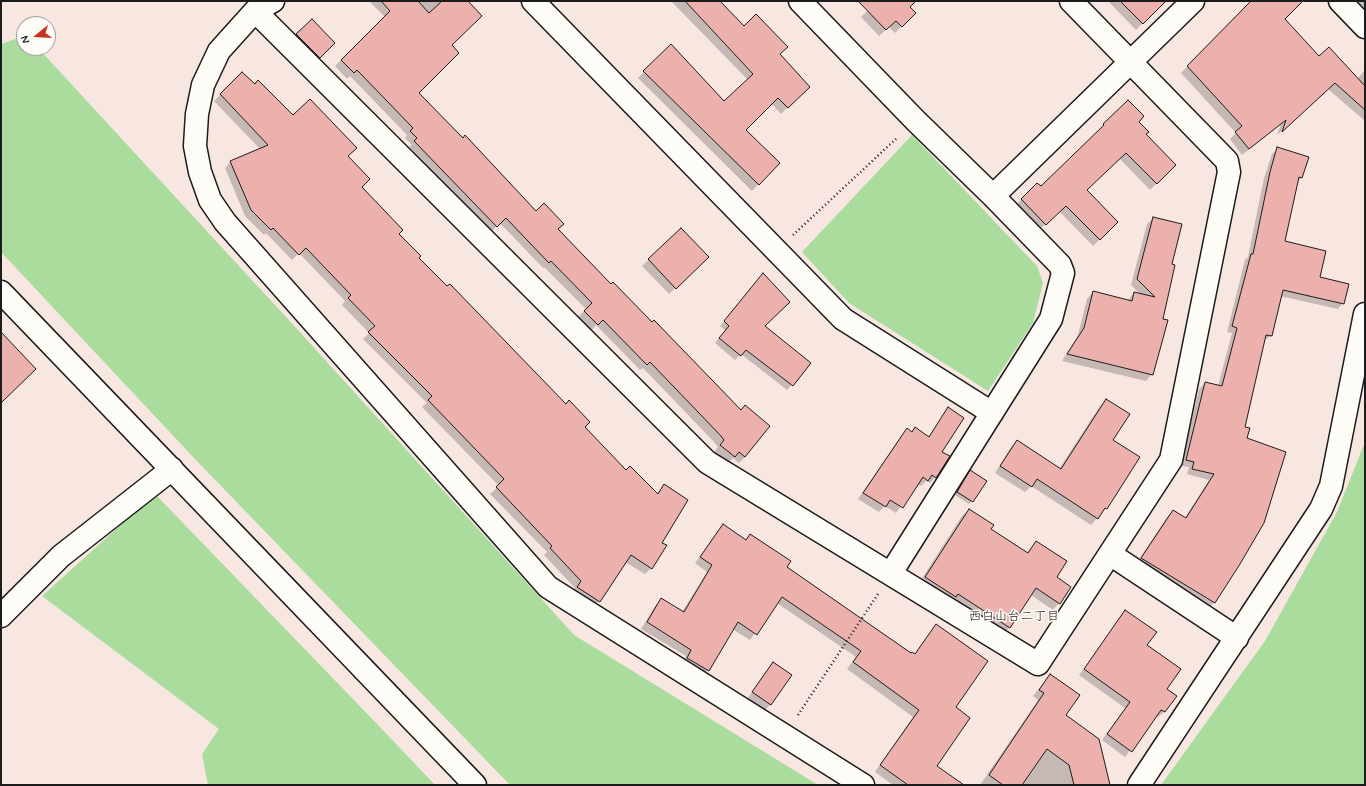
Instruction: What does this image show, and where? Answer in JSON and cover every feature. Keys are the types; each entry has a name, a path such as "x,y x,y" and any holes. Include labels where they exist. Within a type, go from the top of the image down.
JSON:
{"street":[{"path":"533,1 843,319 992,413"},
{"path":"800,1 915,120 993,196 1060,265 1063,273 1051,319 891,573"},
{"path":"863,785 548,587 225,222 210,200 200,172 195,146 197,114 203,85 219,51 264,6 707,462 1038,664 1171,460 1229,172 1227,161 1071,1"},
{"path":"993,196 1193,1"},
{"path":"1340,1 1365,27"},
{"path":"1,292 172,469 345,652 475,785"},
{"path":"1139,785 1321,509 1331,486 1365,314"},
{"path":"1,616 61,556 172,469"},
{"path":"1110,554 1237,638"}],"path":[{"path":"776,251 915,120"},
{"path":"785,736 891,573"}],"green space":[{"path":"16,39 16,56 45,56 298,330 574,635 818,785 510,785 195,459 1,252 1,44"},
{"path":"912,135 1037,266 1043,283 1033,323 988,391 849,303 802,252"},
{"path":"1365,442 1365,785 1161,785 1265,641 1337,512"},
{"path":"155,494 435,785 208,785 202,754 219,729 42,596"}],"building":[{"path":"381,1 418,1 429,13 442,1 468,1 482,16 452,45 459,53 419,93 463,138 465,135 536,211 544,203 564,224 558,229 611,284 613,282 652,322 654,320 741,410 745,405 770,426 745,457 739,452 735,457 720,445 724,440 721,436 650,362 647,365 603,320 598,325 584,311 592,303 551,261 549,263 506,218 497,227 414,141 417,138 410,131 413,128 357,70 354,73 341,60 390,11"},
{"path":"685,1 720,1 744,26 756,14 788,47 780,54 810,87 788,108 778,98 746,130 780,163 759,185 643,71 671,44 724,101 753,74"},
{"path":"858,1 916,1 910,7 916,13 902,27 896,21 886,30"},
{"path":"1120,1 1166,1 1143,24"},
{"path":"1251,1 1303,1 1285,19 1319,56 1329,47 1365,86 1365,110 1335,83 1282,132 1286,120 1249,149 1235,132 1242,126 1187,66"},
{"path":"312,19 335,43 320,58 296,34"},
{"path":"242,72 255,84 258,80 293,115 310,99 357,148 348,156 370,179 362,187 403,230 399,234 421,256 419,258 447,286 450,284 566,404 569,400 590,422 585,427 626,470 630,466 658,494 664,484 688,500 662,543 667,545 652,569 631,555 600,602 577,587 581,581 550,548 552,546 496,487 504,479 428,400 432,396 368,332 375,326 348,298 351,295 306,248 299,255 273,228 271,230 251,210 230,161 268,145 220,94"},
{"path":"1128,100 1144,116 1139,122 1149,132 1146,134 1176,165 1157,184 1126,153 1087,190 1118,222 1100,240 1066,206 1046,225 1021,199 1037,183 1041,186"},
{"path":"1277,147 1309,157 1302,178 1299,177 1285,241 1326,251 1320,277 1349,284 1344,304 1283,290 1272,336 1266,335 1245,427 1250,428 1247,438 1286,452 1264,523 1215,603 1141,558 1173,510 1186,518 1214,474 1192,469 1194,462 1186,460 1205,382 1222,386 1237,328 1232,326 1251,254 1253,254 1270,172"},
{"path":"1153,217 1182,224 1172,264 1175,265 1163,319 1168,320 1153,375 1067,354 1084,328 1093,291 1132,301 1134,292 1155,297 1137,279"},
{"path":"681,228 709,257 676,289 648,259"},
{"path":"763,273 790,302 765,326 811,363 793,386 746,350 741,356 719,338 729,326 724,321"},
{"path":"1,332 36,369 1,403"},
{"path":"1106,399 1130,414 1113,440 1140,457 1107,509 1105,508 1098,519 1037,479 1032,487 1000,466 1017,440 1061,469"},
{"path":"948,407 964,418 942,452 950,456 936,478 932,475 928,481 923,477 903,508 890,500 886,507 863,493 907,428 912,432 915,427 929,437"},
{"path":"970,470 987,481 973,502 957,492"},
{"path":"969,509 994,525 991,529 1028,553 1036,541 1067,561 1057,577 1071,587 1060,604 1036,588 1010,628 958,594 956,597 925,577"},
{"path":"723,524 746,540 750,534 791,561 787,567 911,653 912,652 915,654 936,624 988,661 956,707 970,718 937,766 964,785 908,785 880,765 919,710 853,662 861,651 782,597 757,635 738,622 709,671 687,658 691,650 647,622 661,598 684,612 712,565 700,557"},
{"path":"1125,610 1157,632 1147,645 1181,669 1167,689 1177,696 1165,712 1161,710 1132,752 1107,734 1130,702 1084,669"},
{"path":"773,662 792,675 771,705 752,692"},
{"path":"1050,674 1080,695 1066,715 1099,739 1110,785 1074,785 1069,765 1047,749 1022,785 1003,785 989,775 1044,693 1039,690"}],"district":[{"name":"西白山台二丁目","path":"1014,617"}]}
